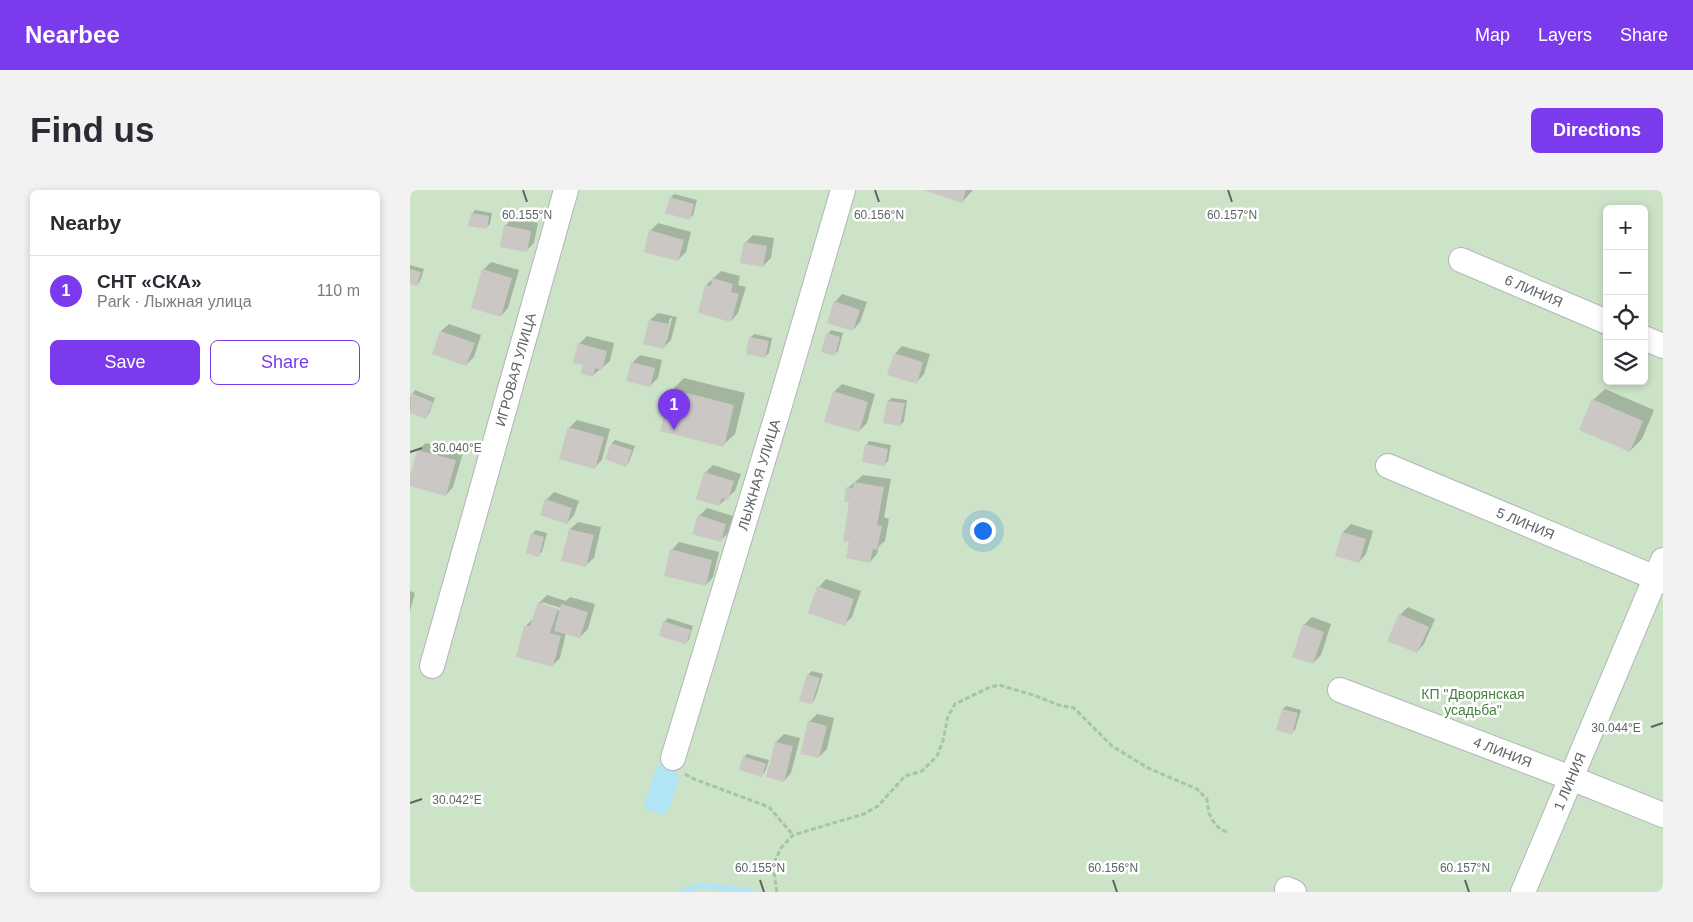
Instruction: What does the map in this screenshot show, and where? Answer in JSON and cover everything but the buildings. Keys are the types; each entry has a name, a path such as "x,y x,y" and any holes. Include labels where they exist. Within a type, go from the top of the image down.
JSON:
{"street":[{"name":"ИГРОВАЯ УЛИЦА","path":"432,666 566,190"},
{"name":"ЛЫЖНАЯ УЛИЦА","path":"673,758 843,190"},
{"name":"6 ЛИНИЯ","path":"1460,260 1603,320"},
{"path":"1648,340 1663,346"},
{"name":"5 ЛИНИЯ","path":"1388,466 1660,573"},
{"name":"1 ЛИНИЯ","path":"1523,892 1660,573"},
{"name":"4 ЛИНИЯ","path":"1340,690 1572,778 1663,815"}],"path":[{"path":"777,892 773,864 781,848 792,835 864,814 878,806 905,776 922,770 937,756 944,741 948,716 955,704 990,687 999,685 1033,694 1059,705 1074,708 1112,746 1148,768 1197,789 1207,799 1209,813 1213,821 1220,829 1227,832"},
{"path":"673,758 676,765 694,779 769,807 792,835"}],"green space":[{"name":"КП \"Дворянская усадьба\"","path":"410,190 1663,190 1663,892 410,892"}],"water":[{"path":"660,763 667,764 672,768 677,773 679,779 671,803 663,815 644,807 655,771"}],"waterway":[{"path":"681,892 702,885 753,892"}],"place":[{"name":"СНТ «СКА»","path":"674,430"}]}
